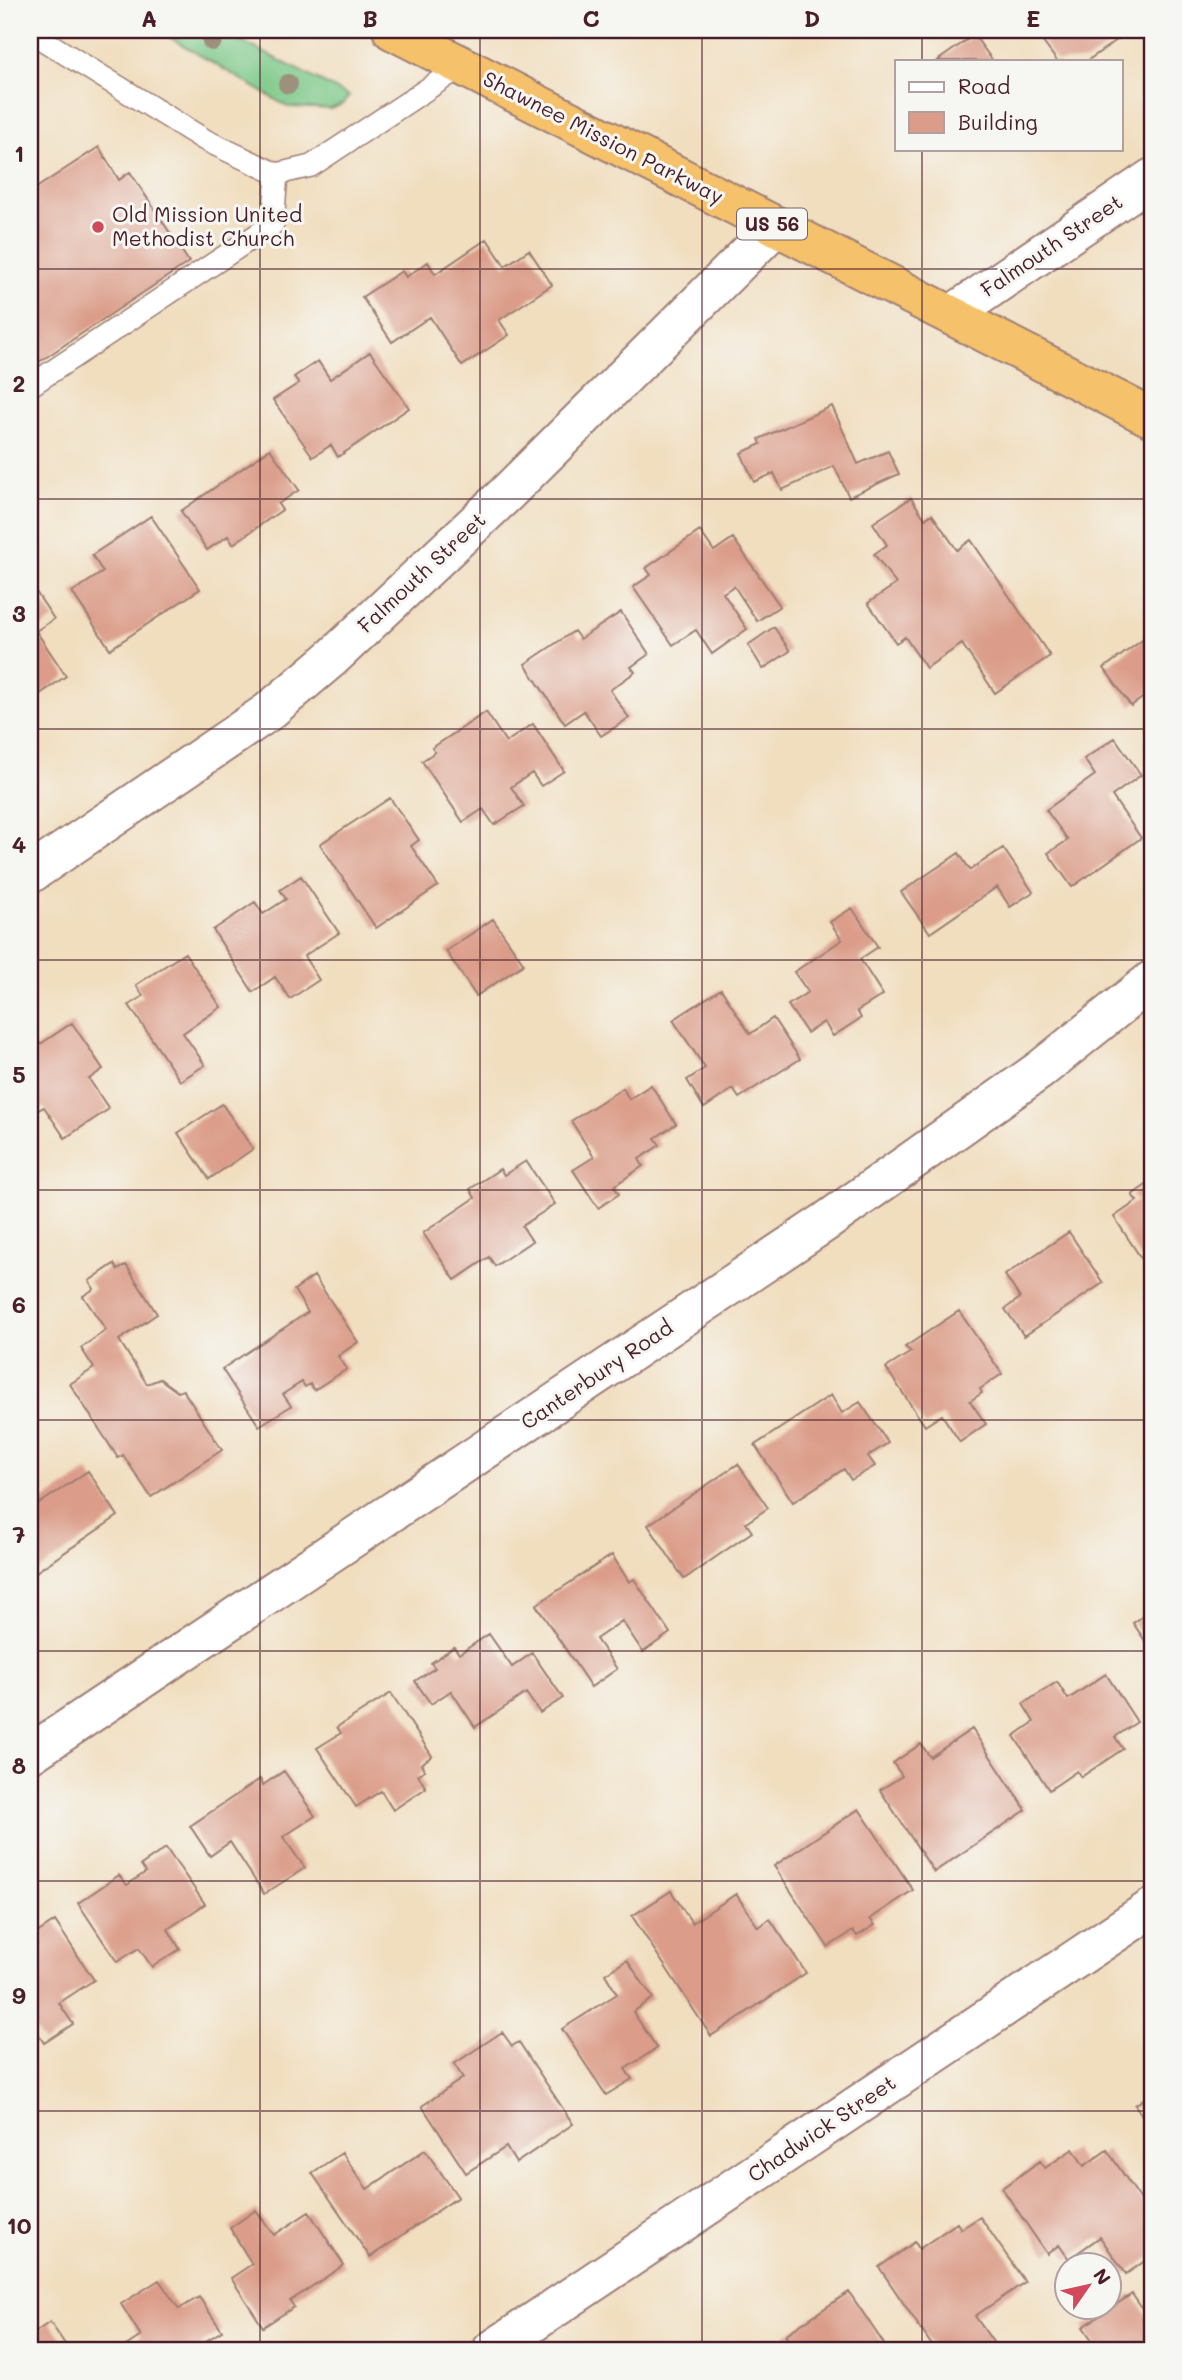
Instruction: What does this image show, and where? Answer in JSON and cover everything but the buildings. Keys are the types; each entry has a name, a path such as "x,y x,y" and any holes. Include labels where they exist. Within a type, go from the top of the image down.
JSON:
{"highway":[{"name":"Shawnee Mission Parkway","path":"392,30 1152,418"}],"street":[{"name":"Falmouth Street","path":"951,315 1152,178"},
{"name":"Falmouth Street","path":"30,874 268,712 333,657 505,495 776,226"},
{"name":"Canterbury Road","path":"30,1754 827,1221 1040,1070 1152,980"},
{"name":"Chadwick Street","path":"492,2350 1152,1908"}],"lane":[{"path":"30,32 205,140 277,174 311,166 462,66"},
{"path":"30,386 274,223 277,174"}],"green space":[{"path":"157,30 220,30 349,96 343,104 331,109 288,107"}],"place":[{"name":"Old Mission United Methodist Church","path":"98,227"}]}
